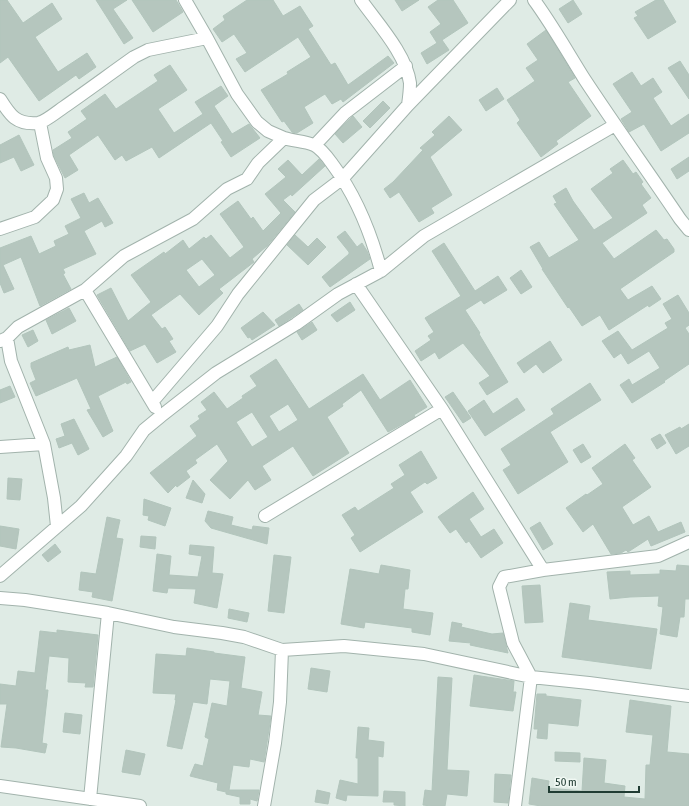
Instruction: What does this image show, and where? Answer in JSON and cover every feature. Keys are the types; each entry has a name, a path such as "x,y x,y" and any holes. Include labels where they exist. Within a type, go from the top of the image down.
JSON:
{"street":[{"path":"185,0 237,94 257,122 268,131 284,138 315,145 325,154 343,178 366,225 381,271"},
{"path":"361,0 393,44 406,66 410,84 408,105"},
{"path":"152,402 217,326 238,294 314,200 343,178 408,105 510,0"},
{"path":"534,0 551,23 574,62 615,125 689,230"},
{"path":"0,99 10,116 16,120 40,123 134,57 148,50 207,38"},
{"path":"315,145 345,113 406,66"},
{"path":"0,229 35,217 53,200 57,189 56,178 43,146 40,123"},
{"path":"0,576 81,506 126,456 144,430 216,373 296,324 338,294 381,271 424,236 615,125"},
{"path":"57,526 54,498 44,444 3,339 18,327 85,290 124,256 193,219 227,189 247,179 258,163 284,138"},
{"path":"356,284 442,409 543,570"},
{"path":"85,290 161,416"},
{"path":"265,516 442,409"},
{"path":"0,447 44,444"},
{"path":"515,806 531,677 513,643 499,587 504,577 543,570 658,556 686,545"},
{"path":"0,598 25,600 108,613 174,628 237,636 282,650 344,646 424,654 531,677 589,682 689,696"},
{"path":"90,799 108,613"},
{"path":"264,806 275,743 280,702 282,650"},
{"path":"0,786 140,806"}],"building":[{"path":"0,0 7,0 23,23 52,3 62,19 35,37 58,72 87,53 96,67 79,79 76,75 39,101 8,57 0,63"},
{"path":"96,0 127,0 113,9 133,38 124,44"},
{"path":"132,0 176,0 183,12 153,32"},
{"path":"247,0 273,0 283,16 300,6 313,26 308,29 331,65 335,63 348,85 388,56 394,63 343,102 341,99 332,104 325,94 304,107 313,123 297,133 292,132 284,121 282,122 261,90 288,74 287,72 311,57 298,37 245,72 236,59 247,53 234,34 222,42 213,29 225,20 223,16"},
{"path":"395,0 419,0 402,11"},
{"path":"438,0 453,0 468,23 442,40 449,50 427,64 421,53 437,43 430,32 441,24 428,7"},
{"path":"573,0 582,14 568,23 559,9"},
{"path":"656,0 663,0 676,22 648,39 634,18 638,16 635,12"},
{"path":"546,30 575,78 568,82 591,116 556,141 558,144 541,157 517,123 520,120 507,100 535,81 526,68 538,60 527,44"},
{"path":"680,61 689,75 689,99 668,68"},
{"path":"170,65 187,90 158,109 174,133 203,114 195,102 221,86 228,96 214,106 232,134 249,124 260,138 231,157 221,142 223,141 211,123 159,158 152,147 126,161 122,155 115,160 98,135 69,155 78,170 65,178 54,156 53,150 72,138 68,132 87,119 81,111 105,94 116,109 158,81 154,75"},
{"path":"632,72 641,86 653,78 662,92 653,98 671,126 689,114 689,133 661,151 644,124 629,132 621,119 632,112 613,84"},
{"path":"497,88 504,99 486,111 479,100"},
{"path":"383,101 390,108 370,128 363,121"},
{"path":"353,116 362,127 343,143 335,134"},
{"path":"449,116 462,130 430,157 452,195 431,208 434,213 419,222 399,192 390,198 384,189 393,182 423,150 420,148 435,135 432,132"},
{"path":"19,135 34,165 21,171 14,157 0,163 0,145"},
{"path":"689,157 689,171 677,179 671,169"},
{"path":"319,159 325,166 292,196 291,194 283,200 295,212 267,246 252,259 254,262 219,289 223,293 199,315 180,294 151,315 162,329 165,327 173,339 169,341 176,352 157,363 145,344 130,351 97,295 111,288 128,321 151,302 131,275 164,252 165,254 183,240 189,249 204,237 206,239 211,235 230,258 244,247 220,214 238,201 251,219 253,217 263,231 281,213 265,194 286,177 278,169 288,160 302,175","holes":["202,259 215,275 199,287 186,270"]},
{"path":"623,160 633,174 636,172 643,182 641,184 651,198 642,205 647,213 602,243 614,259 656,230 664,240 667,239 674,249 674,252 620,289 628,300 652,286 661,299 649,307 648,305 609,330 600,315 582,326 542,269 530,247 539,242 549,258 579,240 554,204 557,203 553,196 566,188 573,201 594,230 613,218 591,189 613,173 610,169"},
{"path":"84,193 89,203 98,198 113,223 105,227 102,221 84,231 96,254 63,269 65,273 63,274 71,289 40,306 21,257 3,265 14,289 4,293 0,283 0,248 31,236 39,254 56,246 54,241 69,234 65,226 81,218 71,199"},
{"path":"345,231 357,247 362,243 370,259 330,287 322,277 349,254 337,237"},
{"path":"295,235 308,247 317,238 326,247 308,265 287,245"},
{"path":"444,243 475,291 498,276 507,290 484,304 481,300 465,310 508,382 487,395 479,383 490,376 463,343 439,359 435,352 421,361 415,351 431,340 428,336 434,332 425,318 461,296 432,251"},
{"path":"521,270 532,287 521,294 510,278"},
{"path":"678,295 689,313 689,325 685,328 689,334 689,364 664,381 665,382 632,403 620,385 629,379 632,385 660,368 649,351 628,364 621,353 614,358 602,341 618,331 632,350 668,328 665,323 672,319 663,304"},
{"path":"350,302 355,310 337,322 331,315"},
{"path":"299,304 303,310 279,326 275,320"},
{"path":"69,308 76,321 52,334 46,320"},
{"path":"263,312 275,325 252,340 250,337 248,338 241,328"},
{"path":"312,322 317,330 302,340 297,332"},
{"path":"33,330 38,341 28,347 22,335"},
{"path":"550,341 562,360 543,373 536,364 524,373 517,363"},
{"path":"90,345 95,367 117,357 131,382 127,384 126,382 98,396 113,431 103,437 87,410 91,409 77,378 36,396 30,383 36,380 31,363 68,347 69,350"},
{"path":"276,359 309,409 363,374 380,400 410,380 427,407 414,415 415,417 388,432 361,390 342,404 343,406 327,417 349,453 313,476 293,446 262,466 271,480 255,490 248,480 230,499 210,480 228,461 217,444 195,460 197,463 186,471 190,477 177,487 176,485 168,493 150,473 197,436 190,426 200,419 198,416 207,410 201,402 214,392 227,409 257,386 250,376","holes":["288,404 298,420 279,432 269,416","252,412 268,437 252,447 236,422"]},
{"path":"590,383 601,400 550,432 568,462 518,494 503,470 511,465 501,449 554,414 551,409"},
{"path":"10,386 15,397 0,403 0,390"},
{"path":"453,392 471,418 463,423 445,397"},
{"path":"517,398 525,410 485,436 468,411 484,400 493,414"},
{"path":"74,419 89,449 78,455 72,443 59,448 56,439 65,436 61,424"},
{"path":"689,424 689,446 676,454 665,435 680,427 681,429"},
{"path":"660,434 666,443 657,449 651,439"},
{"path":"583,444 591,457 581,463 573,450"},
{"path":"625,444 635,458 632,460 651,487 622,507 633,525 649,516 658,532 681,522 685,532 651,546 648,539 628,552 626,550 621,553 611,554 593,524 583,532 566,508 603,484 592,468"},
{"path":"421,451 437,478 427,484 425,482 410,492 423,512 360,552 351,538 355,535 342,515 355,507 358,511 394,488 391,484 405,475 399,465"},
{"path":"8,478 22,479 20,500 7,499"},
{"path":"193,480 205,494 202,503 186,498"},
{"path":"473,492 484,509 469,519 481,537 494,529 503,543 481,558 469,541 466,543 456,529 450,533 438,517"},
{"path":"144,499 171,508 165,526 148,520 149,516 143,515"},
{"path":"208,511 233,517 231,525 252,530 253,526 269,528 267,544 211,528 205,521"},
{"path":"107,517 120,520 116,538 123,539 112,601 92,597 93,592 79,590 81,572 96,574"},
{"path":"540,522 553,544 543,550 530,528"},
{"path":"0,526 19,529 16,549 0,546"},
{"path":"141,536 156,537 155,549 140,547"},
{"path":"55,544 61,552 48,562 42,555"},
{"path":"190,545 214,547 212,573 223,574 217,608 194,603 196,589 168,588 167,593 153,591 157,554 171,556 169,575 198,577 202,556 189,554"},
{"path":"274,555 291,557 284,613 268,611"},
{"path":"381,565 410,570 408,589 405,589 403,609 433,613 430,635 412,632 412,628 365,622 364,628 341,624 350,569 379,574"},
{"path":"677,565 689,566 689,599 685,599 684,617 680,617 677,637 660,634 663,607 658,606 659,596 610,599 607,572 630,571 630,575 660,574 660,570 676,571"},
{"path":"540,585 543,622 525,623 522,586"},
{"path":"570,603 590,606 588,620 657,629 651,669 562,657"},
{"path":"229,609 249,613 247,622 228,618"},
{"path":"452,622 462,624 461,627 492,634 503,633 508,653 470,645 471,643 449,641"},
{"path":"57,630 98,635 93,687 85,687 86,683 68,682 69,658 49,656 45,690 48,690 42,743 47,744 45,753 1,747 7,704 0,704 0,684 16,686 18,671 35,673 40,631 57,633"},
{"path":"187,648 245,657 241,688 262,692 258,715 271,716 264,762 250,759 249,767 233,765 229,790 259,790 257,801 250,799 250,804 240,804 240,797 226,794 226,792 217,790 218,783 190,776 195,764 203,766 209,739 205,737 212,703 227,706 230,681 210,679 207,704 193,702 182,749 167,746 176,694 153,693 156,654 186,656"},
{"path":"311,668 330,671 327,692 308,689"},
{"path":"474,675 514,681 513,692 516,692 513,711 470,706"},
{"path":"438,677 452,678 447,770 469,771 467,796 447,794 445,806 431,806 423,805 425,790 432,791"},
{"path":"537,694 546,694 546,696 581,700 578,726 548,723 547,739 537,738 538,729 534,729"},
{"path":"630,700 671,706 667,752 689,754 689,806 541,806 529,804 532,778 549,781 548,788 582,791 584,758 606,760 604,783 625,786 624,797 645,799 646,765 650,765 653,735 626,732"},
{"path":"65,713 82,715 80,734 63,732"},
{"path":"358,727 369,728 368,740 384,742 383,757 378,756 378,796 347,795 346,801 336,798 340,780 358,784 358,758 356,758"},
{"path":"126,750 145,754 140,775 122,772"},
{"path":"555,752 580,753 580,762 555,761"},
{"path":"495,774 511,775 508,803 494,802"},
{"path":"317,790 330,793 328,804 315,802"},
{"path":"384,791 405,792 405,806 394,805 394,802 383,802"}]}
